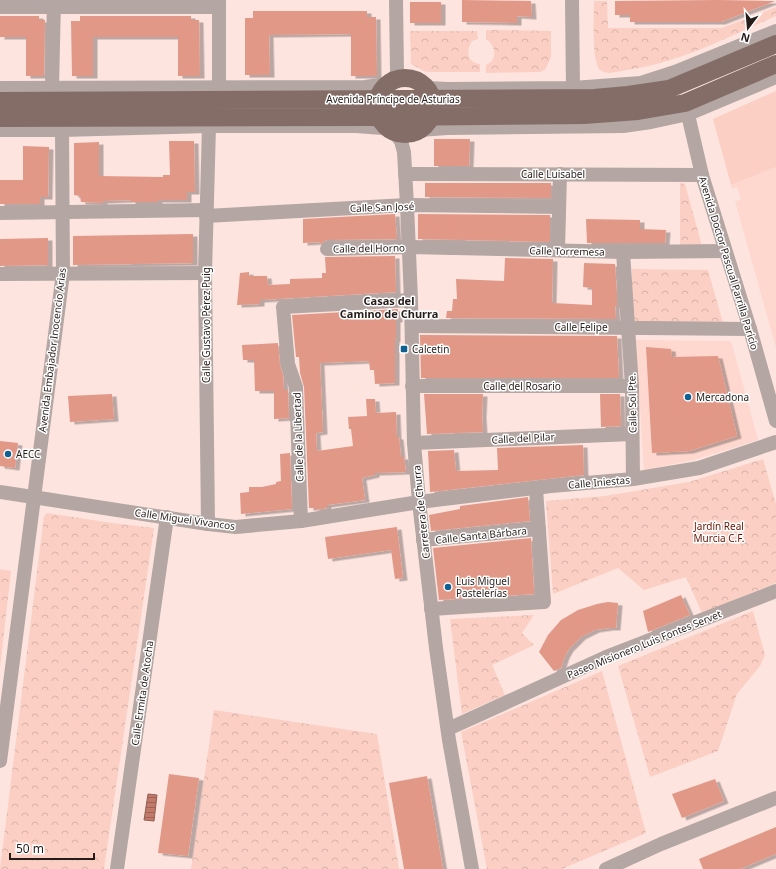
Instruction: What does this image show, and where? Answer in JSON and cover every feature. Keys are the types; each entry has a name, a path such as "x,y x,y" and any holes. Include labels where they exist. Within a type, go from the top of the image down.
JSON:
{"main road":[{"name":"Avenida Príncipe de Asturias","path":"0,118 379,117 430,101 594,98 628,95 670,89 776,44"},
{"name":"Avenida Príncipe de Asturias","path":"0,101 377,99 430,101 584,115 687,108 776,64"},
{"path":"397,77 420,82 430,101 426,124 404,132 386,126 379,117 377,110 377,99 382,89 397,77"}],"street":[{"path":"0,88 365,87 397,77 396,0"},
{"path":"572,1 573,88"},
{"path":"0,7 54,3 219,4 219,87"},
{"path":"52,88 54,3"},
{"path":"430,101 448,89 573,88 641,83 674,72 776,32"},
{"path":"0,130 209,126 372,127 404,132 447,128 623,126 651,122 776,77"},
{"name":"Avenida Doctor Pascual Parrilla Paricio","path":"687,108 702,175 750,329 776,421"},
{"name":"Calle Gustavo Pérez Puig","path":"208,524 205,273 209,126"},
{"name":"Avenida Embajador Inocencio Arias","path":"0,761 1,739 63,273 62,130"},
{"name":"Carretera de Churra","path":"404,132 401,141 404,152 408,205 414,443 419,502 431,609 448,729 472,869"},
{"name":"Calle Luisabel","path":"405,174 702,175"},
{"path":"558,250 560,174"},
{"name":"Calle San José","path":"0,213 206,213 408,205 559,207"},
{"name":"Calle Torremesa","path":"410,247 623,252 725,251"},
{"name":"Calle del Horno","path":"328,249 410,247"},
{"name":"Calle Sol Pte.","path":"623,252 632,386 633,479"},
{"path":"0,274 205,273"},
{"name":"Calle de la Libertad","path":"301,521 296,387 288,364 283,306 411,300"},
{"name":"Calle Felipe","path":"412,326 750,329"},
{"name":"Calle del Rosario","path":"412,386 632,386"},
{"name":"Calle del Pilar","path":"414,443 632,434"},
{"name":"Calle Iniestas","path":"419,502 633,479 699,468 776,442"},
{"path":"431,609 544,602 536,489"},
{"name":"Calle Miguel Vivancos","path":"0,492 236,527 301,521 419,502"},
{"name":"Calle Ermita de Atocha","path":"117,869 166,517"},
{"name":"Calle Santa Bárbara","path":"423,540 539,529"},
{"name":"Paseo Misionero Luis Fontes Servet","path":"448,729 606,657 776,591"},
{"path":"606,869 661,844 776,798"}],"shaded area":[{"path":"776,167 776,348 735,201 741,200 737,187 732,189 731,185"},
{"path":"636,340 731,341 758,440 694,460 644,470"},
{"path":"148,794 157,795 154,821 144,820"}],"green space":[{"path":"594,1 607,1 608,28 722,28 776,7 776,16 703,48 665,62 646,67 606,73 600,70 595,57"},
{"path":"486,30 551,31 551,57 545,70 540,72 486,73 486,65 490,63 494,56 494,49 486,39"},
{"path":"410,31 477,31 478,39 472,41 468,52 472,61 480,64 480,72 426,72 411,64"},
{"path":"776,91 776,167 731,185 713,119"},
{"path":"680,183 685,184 702,246 680,246"},
{"path":"632,269 708,270 723,323 630,322"},
{"name":"Jardín Real Murcia C.F.","path":"763,459 776,504 776,583 702,613 686,577 644,590 618,568 553,594 546,501 605,496 689,482"},
{"path":"47,513 154,528 104,869 0,869 44,516"},
{"path":"0,569 11,571 0,668"},
{"path":"753,611 765,655 760,666 737,694 718,751 650,777 618,666"},
{"path":"534,615 522,633 534,645 492,665 505,695 462,714 450,619"},
{"path":"602,671 646,833 562,869 487,869 461,732"},
{"path":"214,710 377,734 399,869 191,869"}],"building":[{"path":"462,0 531,1 532,17 517,16 517,23 462,22"},
{"path":"615,1 775,1 721,22 630,22 630,15 615,15"},
{"path":"410,2 441,2 441,23 410,23"},
{"path":"253,11 367,11 367,17 376,17 377,76 351,76 351,34 269,35 270,75 245,75 245,18 253,18"},
{"path":"0,16 39,16 39,20 45,20 44,76 26,76 26,37 0,37"},
{"path":"80,16 191,16 191,20 199,20 200,76 178,76 178,37 93,37 93,76 72,76 71,21 80,21"},
{"path":"434,139 470,139 469,166 434,166"},
{"path":"169,141 194,141 195,192 187,192 187,200 158,200 158,202 131,202 131,200 103,201 103,203 81,202 80,196 74,195 74,143 99,142 99,176 163,177 163,175 170,175"},
{"path":"23,146 49,147 48,197 40,197 40,204 0,204 0,180 23,180"},
{"path":"425,183 551,183 551,198 425,197"},
{"path":"395,214 397,239 327,240 320,245 320,242 303,243 303,219"},
{"path":"418,214 550,215 550,242 418,239"},
{"path":"586,219 640,220 640,229 666,230 665,243 587,243"},
{"path":"193,234 193,263 73,265 73,236"},
{"path":"48,238 48,265 0,266 0,239"},
{"path":"395,256 396,292 260,300 260,304 237,305 240,273 249,272 249,276 267,276 268,285 290,284 290,279 322,278 322,273 326,273 325,257"},
{"path":"505,258 553,259 552,303 592,305 592,288 583,287 584,263 615,264 617,295 617,306 615,306 616,319 446,318 447,311 452,311 453,299 457,299 456,279 504,281"},
{"path":"398,309 395,340 395,383 375,384 374,370 370,370 369,361 320,363 323,432 316,433 317,451 353,446 348,417 367,416 366,399 375,399 376,413 396,412 397,437 399,437 401,457 404,457 406,472 375,473 375,475 362,478 365,500 327,505 327,508 315,510 315,508 309,508 304,387 300,373 299,357 296,357 292,315"},
{"path":"420,335 617,336 619,378 421,378"},
{"path":"278,343 284,390 288,390 289,418 274,419 274,391 255,391 254,360 243,360 242,345"},
{"name":"Mercadona","path":"646,347 671,349 672,357 718,356 737,436 689,451 652,453"},
{"path":"112,394 114,419 70,422 68,396"},
{"path":"424,394 483,394 483,432 427,434"},
{"path":"600,394 620,394 621,426 601,427"},
{"name":"AECC","path":"0,441 18,443 15,468 0,466"},
{"path":"583,445 584,475 430,492 428,451 454,450 456,471 498,470 497,448"},
{"path":"290,453 292,509 241,514 240,493 249,492 249,487 262,487 276,484 276,482 281,481 280,454"},
{"path":"528,497 530,521 431,531 429,515 460,509 460,506"},
{"path":"397,527 403,578 395,579 391,550 328,559 325,537"},
{"path":"531,538 534,594 439,600 433,548"},
{"path":"681,595 690,615 648,632 643,611"},
{"path":"608,602 618,603 616,628 595,630 581,637 569,649 561,668 554,671 539,652 548,635 561,620 578,610"},
{"path":"169,774 199,778 188,856 158,853"},
{"path":"427,776 443,869 404,869 389,783"},
{"path":"715,779 724,801 682,818 672,794"},
{"path":"776,827 776,854 740,869 703,869 699,859"}],"place":[{"name":"Calcetin","path":"404,349"},
{"name":"Mercadona","path":"688,397"},
{"name":"AECC","path":"8,454"},
{"name":"Luis Miguel Pastelerías","path":"448,587"}],"district":[{"name":"Casas del Camino de Churra","path":"389,307"}]}
